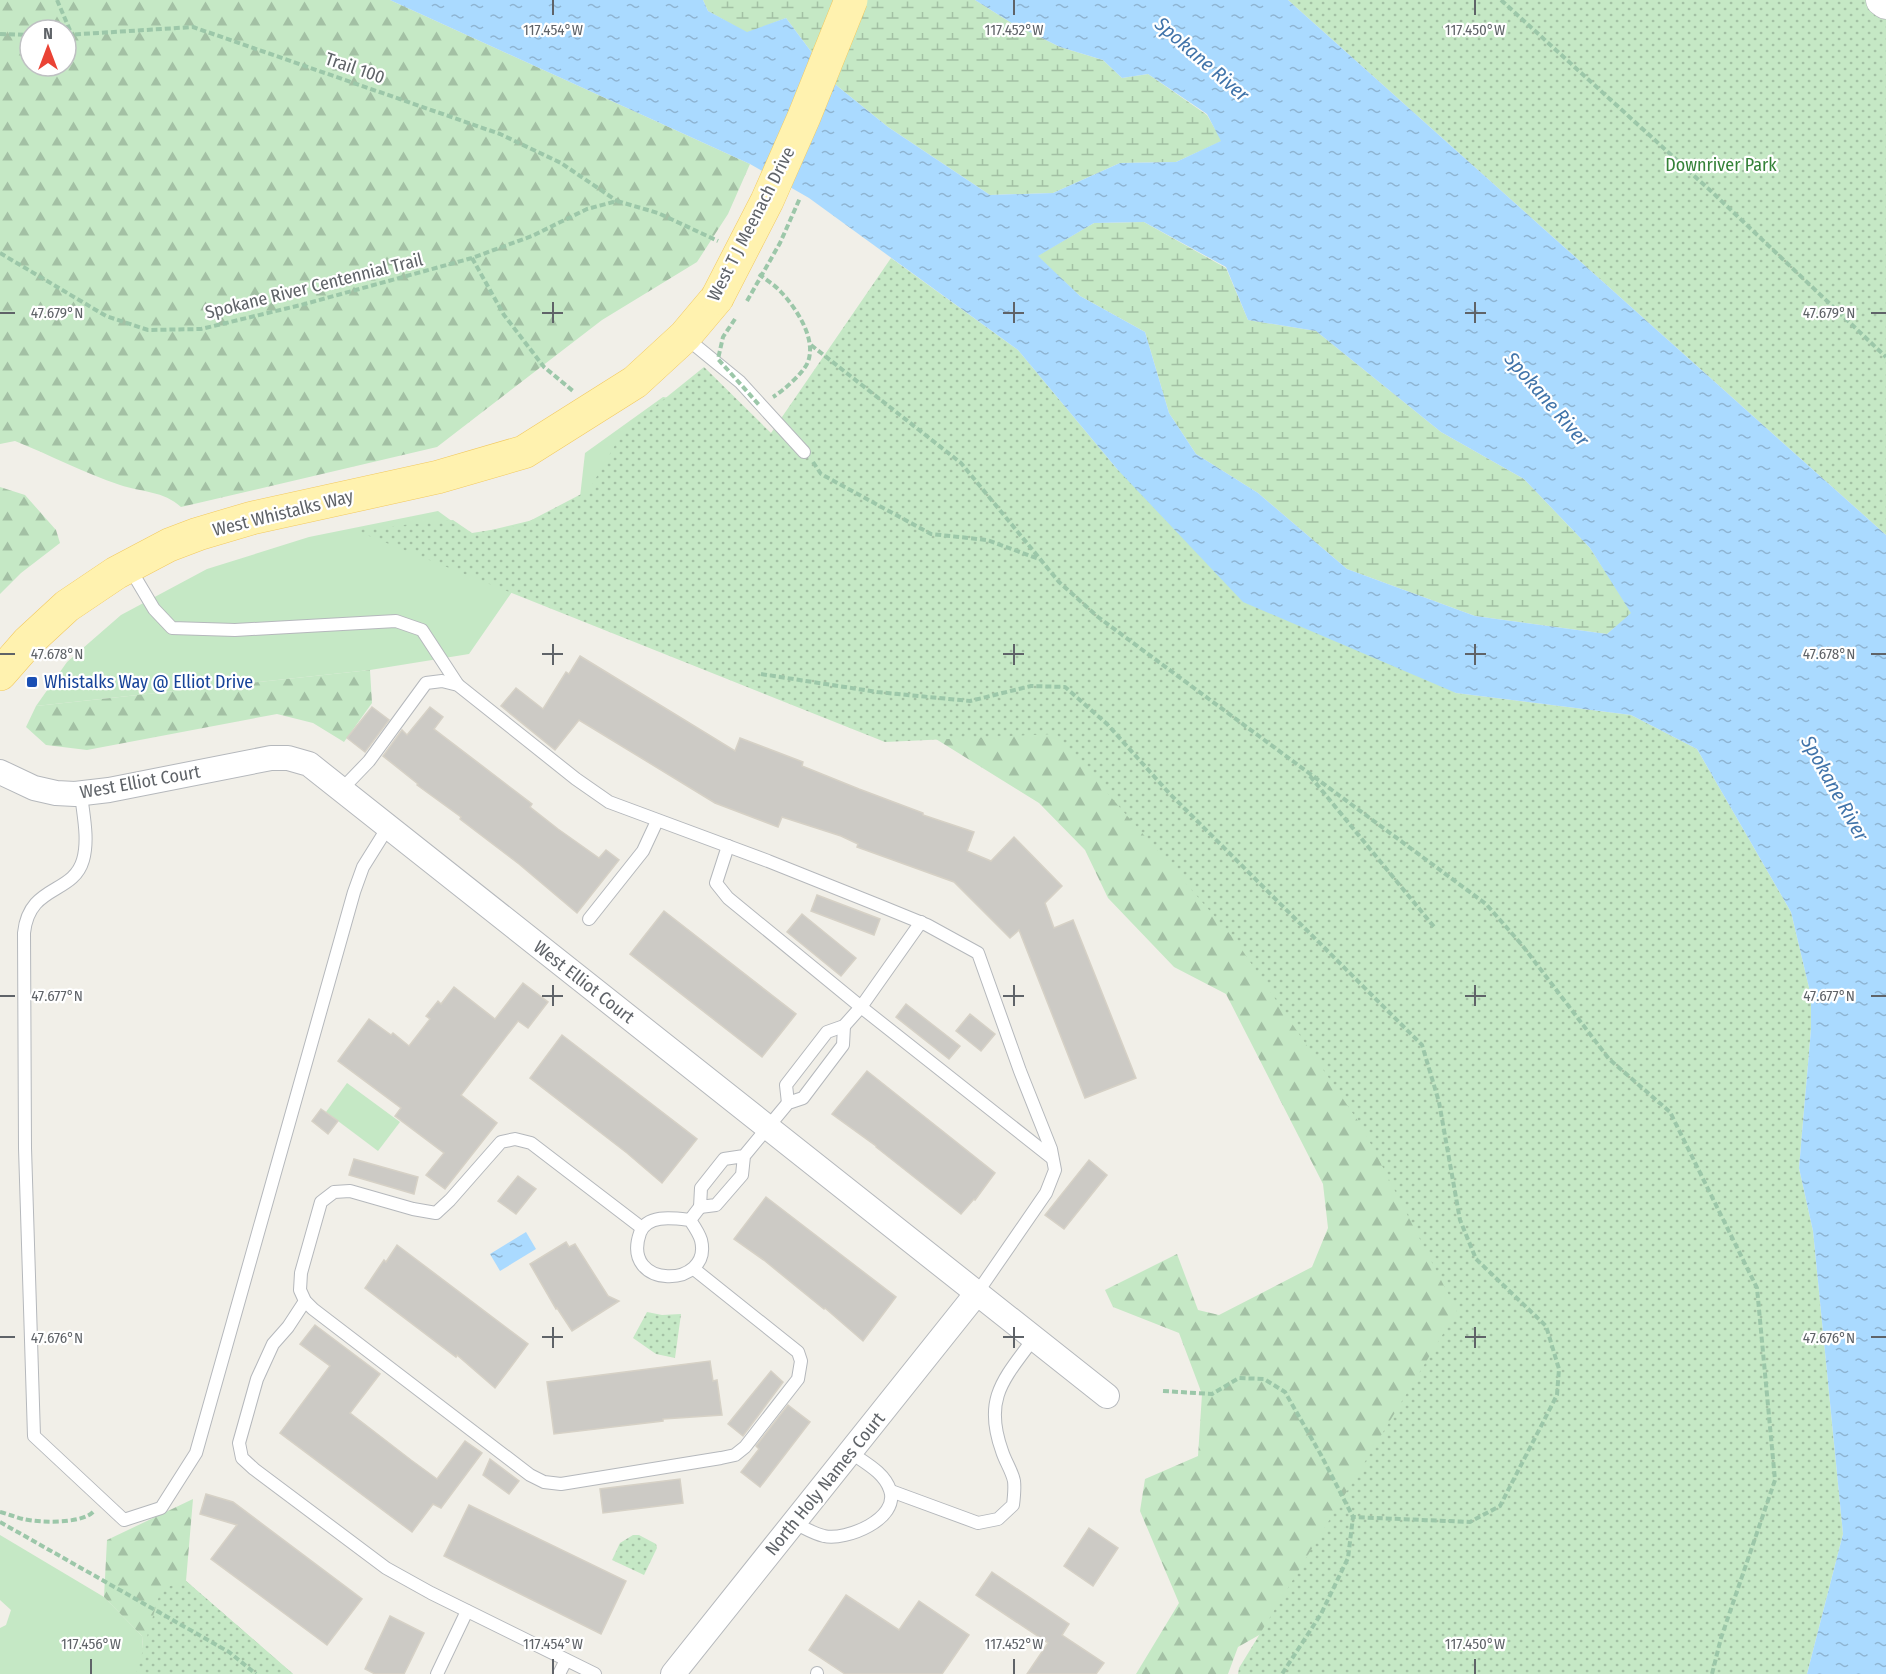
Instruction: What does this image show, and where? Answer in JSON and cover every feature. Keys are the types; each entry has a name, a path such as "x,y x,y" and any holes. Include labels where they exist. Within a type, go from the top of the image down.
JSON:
{"main road":[{"name":"West T J Meenach Drive","path":"595,408 635,382 685,336 717,298 767,201 851,0"},
{"name":"West Whistalks Way","path":"0,674 28,642 68,606 128,566 169,545 222,526 438,477 524,452 595,408"}],"street":[{"path":"1882,0 1886,3"},
{"name":"West Elliot Court","path":"0,772 22,784 45,791 81,794 279,758 309,764 1107,1396"},
{"name":"North Holy Names Court","path":"674,1674 977,1293"}],"lane":[{"path":"685,336 740,382 804,452"},
{"path":"128,566 154,609 172,628 235,630 396,621 422,630 458,685 576,779 609,802 921,922 978,953 1020,1071 1051,1149 1054,1170 1046,1193 977,1293"},
{"path":"342,789 369,761 426,683 442,681 458,685"},
{"path":"81,794 86,843 83,861 75,875 34,904 29,911 25,926 25,1148 34,1436 124,1520 161,1509 196,1453 354,892 363,867 388,827"},
{"path":"589,919 643,851 657,820"},
{"path":"728,846 716,883 728,898 1052,1158"},
{"path":"788,1103 786,1085 827,1032 844,1026 861,1007 921,922"},
{"path":"700,1207 716,1205 742,1175 744,1156 788,1103 803,1098 843,1045 844,1026"},
{"path":"642,1228 531,1143 515,1139 501,1142 436,1213 413,1209 350,1191 334,1191 321,1202 301,1273 300,1290 305,1301 313,1309 530,1475 544,1482 561,1484 735,1455 744,1447 798,1379 801,1361 798,1352 694,1269"},
{"path":"690,1220 700,1207 701,1188 723,1159 744,1156"},
{"path":"670,1218 690,1220 701,1238 703,1250 699,1264 694,1269 685,1275 665,1277 652,1273 639,1262 636,1244 642,1228 652,1220 670,1218"},
{"path":"305,1301 288,1327 273,1344 257,1379 239,1443 242,1458 387,1568 467,1611 595,1674"},
{"path":"891,1491 978,1523 998,1519 1014,1505 1014,1480 999,1440 994,1421 994,1404 1005,1378 1034,1338"},
{"path":"794,1523 825,1536 851,1535 878,1521 891,1503 891,1491 882,1475 850,1452"},
{"path":"437,1674 467,1611"},
{"path":"559,1674 566,1660"}],"path":[{"path":"57,0 64,18"},
{"path":"1501,0 1713,193 1886,357"},
{"name":"Trail 100","path":"78,36 193,27 500,134 561,163 617,201"},
{"path":"0,34 18,35"},
{"path":"617,201 658,213 714,238 722,245"},
{"name":"Spokane River Centennial Trail","path":"0,253 106,316 148,330 201,329 301,305 472,258 532,236 587,209 617,201"},
{"path":"472,258 504,315 544,367 595,408"},
{"path":"756,272 781,291 805,325 811,345 807,364 782,392 760,406"},
{"path":"811,345 961,463 1059,582 1098,617 1486,904 1522,945 1609,1059 1670,1112 1757,1288 1775,1480 1721,1638 1712,1674"},
{"path":"804,452 821,474 931,534 987,540 1039,559"},
{"path":"761,674 877,692 970,701 1031,686 1065,687 1107,724 1169,793 1422,1045 1439,1102 1460,1220 1476,1259 1546,1326 1559,1369 1557,1395 1500,1506 1470,1522 1353,1517"},
{"path":"1306,771 1435,928"},
{"path":"1163,1391 1212,1394 1239,1378 1264,1379 1285,1392 1353,1517 1348,1558 1322,1614 1282,1674"},
{"path":"0,1512 24,1519 57,1522 90,1516 103,1501"},
{"path":"0,1522 229,1652 256,1674"}],"green space":[{"path":"0,0 390,0 750,164 728,214 697,262 602,320 437,447 181,507 167,498 120,485 15,441 0,444"},
{"path":"703,0 975,0 1010,22 1060,47 1103,60 1122,78 1148,74 1207,115 1222,141 1176,162 1120,163 1053,193 990,195 888,127 836,85 786,18 747,33 708,11"},
{"name":"Downriver Park","path":"1288,0 1886,0 1886,535"},
{"path":"1144,222 1226,268 1248,320 1316,331 1441,432 1524,479 1590,548 1632,613 1607,634 1475,616 1347,569 1258,493 1196,454 1169,413 1145,332 1080,296 1037,256 1094,223"},
{"path":"891,258 1018,350 1117,469 1456,693 1631,715 1697,749 1791,912 1811,996 1811,1029 1799,1168 1813,1231 1843,1534 1807,1674 1238,1674 1239,1668 1457,1311 1362,1127 1236,941 1056,734 885,742 354,530 453,520 472,533 522,525 589,490 622,433 704,367 771,433"},
{"path":"663,397 669,398 1109,686 514,589 469,654 370,670 36,706 67,662 121,615 207,569 309,537 438,511 471,535 533,520 580,497 585,453"},
{"path":"0,487 25,495 56,530 60,543 21,573 0,594"},
{"path":"370,670 372,703 344,742 313,723 277,714 87,750 46,745 26,727 36,706"},
{"path":"1109,686 1807,1674 1332,1594 1238,1647 1228,1674 1136,1674 1179,1603 1140,1511 1145,1479 1198,1456 1202,1394 1179,1333 1113,1307 1105,1290 1177,1254 1198,1310 1219,1315 1312,1267 1328,1228 1323,1184 1226,994 1174,967 1108,898 1085,850 1039,803 852,687"},
{"path":"347,1083 400,1122 378,1151 326,1112"},
{"path":"647,1312 662,1315 681,1314 675,1358 656,1354 633,1338"},
{"path":"193,1499 186,1581 293,1674 145,1674 142,1636 104,1597 107,1540"},
{"path":"0,1535 104,1597 142,1636 145,1674 0,1674 0,1628 6,1625 11,1610 0,1600"},
{"path":"633,1535 639,1535 656,1544 657,1548 644,1575 612,1560 620,1543"},
{"path":"186,1581 293,1674 136,1674 161,1589"}],"water":[{"name":"Spokane River","path":"390,0 703,0 708,11 747,32 786,18 836,85 888,127 990,195 1053,193 1120,163 1176,162 1221,141 1207,114 1148,74 1122,78 1103,60 1060,47 1010,22 975,0 1288,0 1886,535 1886,1674 1807,1674 1843,1534 1813,1231 1799,1168 1811,1029 1811,996 1791,912 1697,749 1631,715 1456,693 1243,602 1117,469 1018,350 809,198 750,164","holes":["1144,222 1226,267 1248,320 1316,331 1441,432 1524,479 1590,548 1631,613 1607,634 1475,616 1347,569 1258,493 1196,454 1169,413 1145,332 1080,296 1038,256 1094,223"]},
{"path":"526,1232 536,1249 500,1271 490,1254"}],"building":[{"path":"580,656 735,751 740,738 803,762 802,766 923,813 923,815 974,832 967,851 991,861 1014,837 1062,886 1045,903 1054,928 1073,920 1136,1078 1085,1098 1019,930 1010,938 954,882 857,847 858,844 841,836 782,817 778,827 715,803 579,720 555,750 501,706 516,688 543,709 566,672 569,674"},
{"path":"372,707 389,720 365,752 347,738"},
{"path":"430,707 443,717 434,729 532,804 530,807 599,858 606,850 619,860 577,913 383,756 402,730 407,735"},
{"path":"817,895 880,919 874,935 811,911"},
{"path":"664,911 796,1014 762,1057 630,954"},
{"path":"802,914 856,958 841,976 787,932"},
{"path":"523,983 548,1002 528,1028 518,1021 461,1095 497,1123 445,1189 426,1175 444,1153 395,1116 401,1108 338,1061 369,1019 391,1035 393,1033 409,1046 430,1019 426,1016 438,1001 441,1004 454,987 495,1019"},
{"path":"906,1004 960,1046 949,1059 896,1017"},
{"path":"970,1014 995,1034 981,1051 956,1031"},
{"path":"562,1035 697,1139 662,1183 530,1078"},
{"path":"867,1071 995,1173 975,1200 961,1214 832,1114"},
{"path":"321,1109 338,1121 328,1134 312,1121"},
{"path":"354,1159 418,1177 414,1194 349,1175"},
{"path":"1089,1160 1107,1175 1064,1229 1045,1215"},
{"path":"518,1176 536,1189 516,1214 498,1201"},
{"path":"766,1197 896,1297 863,1341 825,1308 734,1239"},
{"path":"566,1242 569,1247 575,1244 608,1296 619,1301 572,1331 556,1309 530,1264"},
{"path":"397,1245 528,1344 495,1388 457,1355 456,1357 365,1288"},
{"path":"315,1325 380,1374 350,1413 411,1460 437,1479 465,1441 482,1453 441,1508 433,1504 412,1532 280,1433 330,1366 300,1344"},
{"path":"710,1361 713,1381 717,1380 722,1415 663,1419 663,1421 554,1434 547,1382"},
{"path":"771,1371 783,1382 743,1436 728,1424"},
{"path":"788,1405 810,1422 760,1487 741,1472 759,1449 756,1446"},
{"path":"490,1459 519,1481 509,1494 483,1475"},
{"path":"680,1479 683,1503 603,1513 600,1489"},
{"path":"206,1494 233,1502 362,1599 327,1645 211,1559 237,1525 200,1514"},
{"path":"469,1505 626,1581 601,1634 444,1556"},
{"path":"1089,1528 1118,1548 1093,1586 1064,1566"},
{"path":"992,1572 1069,1624 1062,1635 1104,1663 1096,1674 1027,1674 1048,1643 976,1595"},
{"path":"846,1595 899,1630 919,1601 969,1635 942,1674 845,1674 809,1650"},
{"path":"390,1616 424,1633 404,1674 375,1674 365,1669"}],"place":[{"name":"Whistalks Way @ Elliot Drive","path":"32,682"}]}
